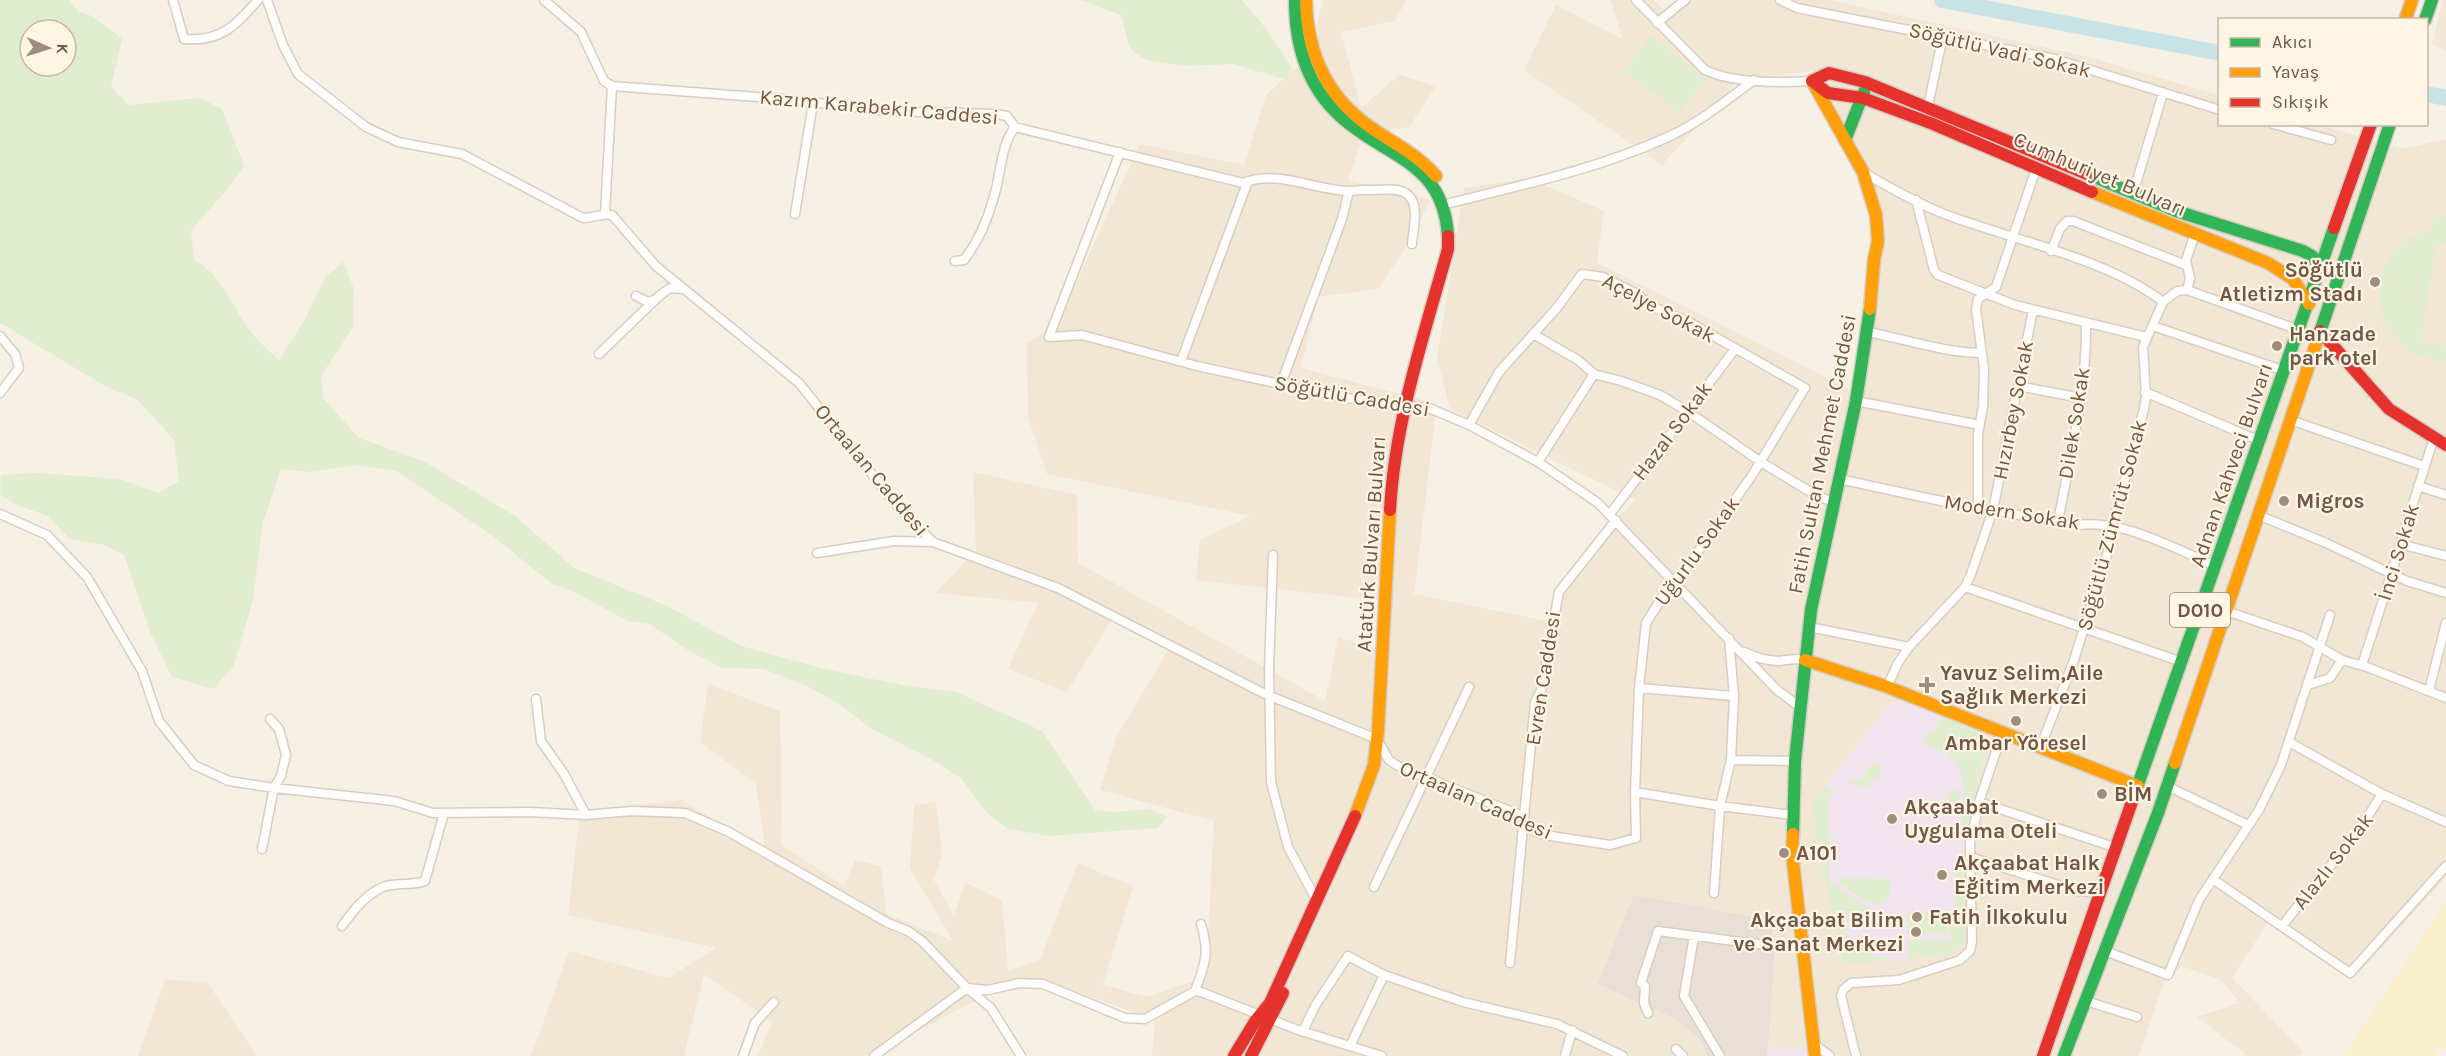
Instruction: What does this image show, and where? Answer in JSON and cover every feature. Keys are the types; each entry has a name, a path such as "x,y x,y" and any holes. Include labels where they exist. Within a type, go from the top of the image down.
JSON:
{"main road":[{"name":"Atatürk Bulvarı Bulvarı","path":"1251,1056 1266,1017 1367,807 1380,744 1401,463 1409,405 1448,249 1449,224 1446,213 1436,191 1422,171 1340,116 1327,103 1315,85 1302,56 1296,29 1295,0"},
{"name":"Atatürk Bulvarı Bulvarı","path":"1306,0 1305,16 1310,47 1339,102 1360,120 1426,164 1436,176 1450,203 1456,228 1454,253 1409,405"},
{"path":"2406,17 2412,0"},
{"path":"2426,18 2432,0"},
{"name":"Cumhuriyet Bulvarı","path":"2308,304 2293,279 2258,259 2036,169 1933,124 1863,98 1828,93 1812,81 1829,73 1865,82 1928,106 2176,211 2303,251 2312,256 2321,269"},
{"name":"Fatih Sultan Mehmet Caddesi","path":"1812,81 1863,172 1876,216 1878,241 1874,260 1868,332 1856,401 1809,627 1795,761 1792,854 1815,1051"},
{"path":"1845,140 1863,98 1865,82"},
{"name":"Adnan Kahveci Bulvarı","path":"2043,1056 2370,126"},
{"name":"Adnan Kahveci Bulvarı","path":"2064,1056 2168,786 2389,126"},
{"path":"2320,331 2389,408 2446,445"},
{"path":"1804,660 1887,687 2138,786"},
{"name":"Atatürk Bulvarı Bulvarı","path":"1234,1056 1266,1017 1270,1003 1359,808 1380,744"}],"street":[{"path":"173,0 184,39 199,40 213,39 230,29 258,0"},
{"path":"267,0 282,45 298,74 366,127 398,142 462,154 583,218 590,218 605,213 612,86 604,81 581,32 544,0"},
{"path":"1636,0 1705,70 1730,79 1781,83 1812,81"},
{"path":"1657,23 1684,0"},
{"name":"Söğütlü Vadi Sokak","path":"1780,0 1797,8 2065,62 2218,109"},
{"path":"1928,106 1943,36"},
{"path":"1450,203 1518,187 1644,147 1702,118 1754,80"},
{"name":"Kazım Karabekir Caddesi","path":"612,86 813,102 887,111 995,114 1007,116 1015,127 1243,183 1285,179 1349,191 1362,189 1402,191 1410,196 1414,203 1412,244"},
{"path":"2133,194 2163,93"},
{"path":"795,214 813,102"},
{"path":"2280,126 2331,140"},
{"path":"955,261 964,260 975,245 993,199 1006,145 1015,127"},
{"name":"Söğütlü Caddesi","path":"1120,152 1049,337 1082,335 1281,384 1367,402 1429,408 1469,425 1538,462 1593,499 1613,517 1672,582 1741,650 1777,690 1800,708"},
{"path":"1978,508 1984,369 1976,309 1978,299 1996,287 2036,169"},
{"path":"1863,172 1955,218 2125,279 2145,289 2163,302 2181,289 2187,290 2299,330"},
{"path":"1181,361 1248,181"},
{"path":"1281,384 1342,219 1349,191"},
{"path":"1916,200 1934,270 1938,275 1984,294 2033,310 2146,337"},
{"name":"Ortaalan Caddesi","path":"605,213 612,215 656,266 682,289 799,383 899,508 933,542 1058,588 1270,695 1380,744 1389,760 1398,766 1520,815 1534,831 1544,835 1610,845 1636,838"},
{"path":"2051,251 2062,225 2067,221 2073,221 2186,266"},
{"path":"2187,290 2190,278 2186,266 2195,234"},
{"name":"Açelye Sokak","path":"1533,334 1556,309 1582,274 1603,277 1637,294 1653,307 1689,322 1805,388"},
{"path":"599,354 654,300 670,288 682,289"},
{"path":"636,296 648,302 654,300"},
{"name":"Söğütlü Zümrüt Sokak","path":"2041,746 2084,628 2110,544 2112,527 2144,408 2142,358 2146,337 2163,302"},
{"name":"Hızırbey Sokak","path":"1965,587 1993,510 2033,310"},
{"name":"Dilek Sokak","path":"2058,522 2081,398 2086,323"},
{"path":"2153,326 2285,371"},
{"path":"1868,332 1913,341 1932,348 1982,353"},
{"path":"1469,425 1499,372 1533,334 1578,360 1594,374 1621,381 1660,396 1687,411 1761,462 1817,496 1834,502"},
{"path":"0,336 15,354 19,368 0,393"},
{"name":"Hazal Sokak","path":"1613,517 1687,411 1735,349"},
{"path":"1538,462 1594,374"},
{"path":"2018,386 2081,398"},
{"name":"Uğurlu Sokak","path":"1636,838 1635,792 1639,688 1646,623 1672,582 1685,570 1761,462 1805,388"},
{"path":"2145,392 2260,441"},
{"path":"1856,401 1980,425"},
{"path":"2290,420 2424,466"},
{"name":"İnci Sokak","path":"2362,665 2433,438"},
{"name":"Modern Sokak","path":"1839,479 1891,492 1978,508 2058,522 2112,527 2136,534 2216,566"},
{"path":"2418,486 2446,495"},
{"path":"0,514 47,536 87,578 142,671 159,721 194,765 229,781 394,801 433,813 530,812 586,815 631,811 684,813 729,832 857,906 908,931 922,941 967,988 991,1008 1021,1056"},
{"path":"2258,515 2325,543 2392,575 2446,593"},
{"name":"Evren Caddesi","path":"1510,963 1535,702 1541,690 1556,602 1564,584 1613,517"},
{"path":"817,553 894,541 933,542"},
{"path":"2400,544 2446,556"},
{"path":"1273,555 1271,782 1288,847 1317,901"},
{"path":"1887,687 1898,663 1909,647 1965,587 2182,662"},
{"path":"2226,611 2303,637 2342,660 2362,665 2446,698"},
{"path":"2105,951 2168,975 2199,900 2259,810 2289,742 2330,615"},
{"path":"2429,691 2446,623"},
{"path":"1809,627 1909,647"},
{"path":"1714,893 1720,806 1731,760 1734,696 1729,638"},
{"path":"1741,650 1770,661 1797,658 1804,660"},
{"path":"2308,684 2330,678 2342,660"},
{"path":"1374,887 1469,687"},
{"path":"1639,688 1734,696"},
{"path":"536,699 541,741 564,774 586,815"},
{"path":"262,849 274,788 281,777 286,755 279,729 270,719"},
{"path":"1856,1056 1841,996 1846,987 1851,984 1899,980 1960,960 1970,951 1972,942 1970,857 1979,802 2003,731"},
{"path":"2289,742 2382,794 2446,822"},
{"path":"1731,760 1795,761"},
{"path":"2168,786 2248,825"},
{"path":"1635,792 1792,815"},
{"name":"Alazlı Sokak","path":"2282,926 2359,830 2382,794"},
{"path":"1979,802 2117,848"},
{"path":"342,926 358,904 384,887 417,884 425,880 444,813"},
{"path":"1970,857 2077,891 2101,893"},
{"path":"2214,880 2350,973 2446,866"},
{"path":"874,1056 967,988 988,990 1019,983 1043,984 1125,1018 1145,1019 1195,992 1207,956 1207,944 1201,924"},
{"path":"1648,1013 1644,1003 1645,986 1641,983 1658,931 1780,947"},
{"path":"1694,936 1684,996 1720,1056"},
{"path":"1303,1031 1315,1006 1348,956 1384,975 1463,1002 1541,1019 1572,1030 1623,1056"},
{"path":"1350,1046 1384,975"},
{"path":"1195,992 1303,1031 1382,1056"},
{"path":"2086,1001 2138,1017"},
{"path":"743,1056 755,1023 774,1002"},
{"path":"1565,1056 1572,1030"},
{"path":"1815,1051 1830,1056"}],"shaded area":[{"path":"1323,0 1406,0 1395,21 1341,32 1361,108 1399,75 1436,86 1409,127 1364,134 1348,180 1430,200 1410,241 1378,289 1318,297 1301,368 1437,404 1414,594 1557,623 1564,577 1635,500 1450,409 1437,359 1464,188 1529,178 1604,211 1597,263 1857,393 1883,253 1825,70 1740,79 1662,165 1524,70 1556,5 1623,39 1611,0 1654,0 1671,16 1687,0 1829,0 2084,56 2218,95 2218,126 2322,126 2403,149 2446,139 2446,877 2356,976 2273,914 2232,978 2303,1051 2300,1056 2248,1056 2197,1017 2240,1003 2221,980 2182,966 2164,981 2139,1056 1152,1056 1155,1020 1052,983 986,995 870,1056 758,1056 772,1022 704,974 684,1056 531,1056 569,951 668,978 716,948 568,915 580,812 682,800 766,853 756,784 700,742 708,684 780,711 782,845 844,886 855,860 881,866 886,914 953,941 910,868 914,805 936,802 942,854 934,880 954,916 965,882 1002,900 1008,971 1040,960 1078,863 1133,886 1103,985 1147,997 1206,977 1214,821 1100,790 1116,737 1172,644 1116,612 1067,692 1008,669 1038,603 936,593 976,550 973,472 1077,495 1078,563 1325,701 1338,637 1388,653 1386,601 1196,580 1200,540 1251,516 1047,474 1028,417 1027,343 1057,324 1140,144 1244,165 1266,95 1310,55"},
{"path":"2443,0 2446,0 2446,51 2432,44"},
{"name":"Akçaabat Uygulama Oteli","path":"1904,700 1991,738 1979,770 1962,857 1967,864 1966,941 1948,955 1850,964 1843,960 1820,857 1812,803 1891,703"},
{"path":"1634,895 1774,921 1771,949 1775,949 1767,1056 1708,1056 1700,1038 1676,1019 1598,984"},
{"path":"165,980 207,982 257,1056 138,1056"},
{"path":"1768,1046 1811,1051 1810,1056 1767,1056"}],"green space":[{"path":"0,0 69,0 79,12 92,16 122,39 111,86 128,105 199,98 222,109 244,166 226,191 191,230 194,260 213,275 248,327 279,360 304,321 325,278 343,262 354,289 353,327 321,376 323,398 359,438 425,462 515,516 574,568 667,606 741,646 824,669 902,685 956,692 1042,731 1095,810 1115,812 1150,809 1168,817 1157,828 1048,836 1006,828 983,809 961,778 929,758 870,728 841,705 807,686 764,669 723,668 691,652 648,623 628,621 576,593 552,584 494,537 397,471 356,465 310,472 281,469 263,522 253,599 234,665 213,689 172,677 150,632 124,555 105,545 70,539 48,516 14,504 0,494 1,475 37,473 120,479 158,493 179,481 174,440 138,400 105,386 0,323"},
{"path":"1080,0 1242,0 1267,30 1291,66 1287,80 1233,64 1184,66 1146,60 1130,49 1121,15"},
{"path":"1651,36 1706,78 1679,113 1624,71"},
{"path":"2434,214 2446,215 2446,243 2436,245 2421,339 2430,344 2446,346 2446,362 2419,356 2400,343 2388,326 2381,308 2380,288 2384,269 2395,252 2411,238 2432,230"},
{"path":"1941,716 1991,738 1979,770 1966,837 1960,837 1964,794 1959,768 1952,758 1941,750 1924,745 1927,733 1933,734"},
{"path":"1872,763 1880,764 1879,781 1869,781 1869,788 1848,783 1850,780 1860,780"},
{"path":"1826,785 1833,794 1828,800 1830,881 1869,908 1868,915 1847,914 1846,951 1871,952 1873,956 1893,960 1850,964 1843,960 1820,857 1812,803"},
{"path":"1949,790 1960,790 1958,815 1944,815 1944,798 1949,798"},
{"path":"1956,868 1967,869 1966,941 1948,955 1906,959 1909,947 1907,940 1952,941 1952,937 1949,936 1950,913 1955,912"},
{"path":"1838,878 1891,879 1889,899 1880,905 1870,903 1845,887 1837,880"},
{"path":"1907,912 1947,912 1947,934 1907,935"}],"sand":[{"path":"2446,902 2446,1049 2432,1043 2438,1056 2344,1056"}],"waterway":[{"path":"1942,0 2218,53"},
{"path":"2428,94 2446,98"}],"traffic: fast":[{"path":"1295,0 1297,32 1301,48 1311,78 1319,91 1340,116 1424,176 1436,191 1444,211 1448,236"},
{"path":"2426,18 2432,0"},
{"path":"1845,140 1864,92"},
{"path":"2319,335 2389,126"},
{"path":"2092,176 2176,211 2303,251 2312,256 2321,269"},
{"path":"2134,796 2334,228"},
{"path":"1793,834 1795,761 1811,610 1856,401 1870,309"},
{"path":"2064,1056 2158,813 2175,763"}],"traffic: slow":[{"path":"1306,0 1307,20 1316,57 1332,89 1357,117 1414,156 1436,176"},
{"path":"2406,18 2412,0"},
{"path":"1812,81 1863,172 1876,215 1878,241 1870,309"},
{"path":"2092,192 2268,263 2293,279 2309,304"},
{"path":"2175,763 2319,335"},
{"path":"1355,816 1374,765 1378,731 1390,510"},
{"path":"1805,660 1885,686 2138,786"},
{"path":"1793,834 1792,853 1815,1056"}],"traffic: jam":[{"path":"1812,81 1829,73 1865,82 2092,176"},
{"path":"1816,84 1828,93 1863,98 1933,124 2092,192"},
{"path":"2334,228 2370,126"},
{"path":"1390,510 1404,411 1448,249 1448,236"},
{"path":"2320,331 2389,409 2446,445"},
{"path":"2043,1056 2134,796"},
{"path":"1234,1056 1256,1020 1270,1003 1355,816"},
{"path":"1251,1056 1283,993"}],"place":[{"name":"Söğütlü Atletizm Stadı","path":"2375,282"},
{"name":"Hanzade park otel","path":"2277,346"},
{"name":"Migros","path":"2284,501"},
{"name":"Yavuz Selim,Aile Sağlık Merkezi","path":"1927,685"},
{"name":"Ambar Yöresel","path":"2016,721"},
{"name":"BİM","path":"2102,794"},
{"name":"Akçaabat Uygulama Oteli","path":"1892,819"},
{"name":"A101","path":"1784,853"},
{"name":"Akçaabat Halk Eğitim Merkezi","path":"1942,875"},
{"name":"Fatih İlkokulu","path":"1917,917"},
{"name":"Akçaabat Bilim ve Sanat Merkezi","path":"1916,932"}]}
